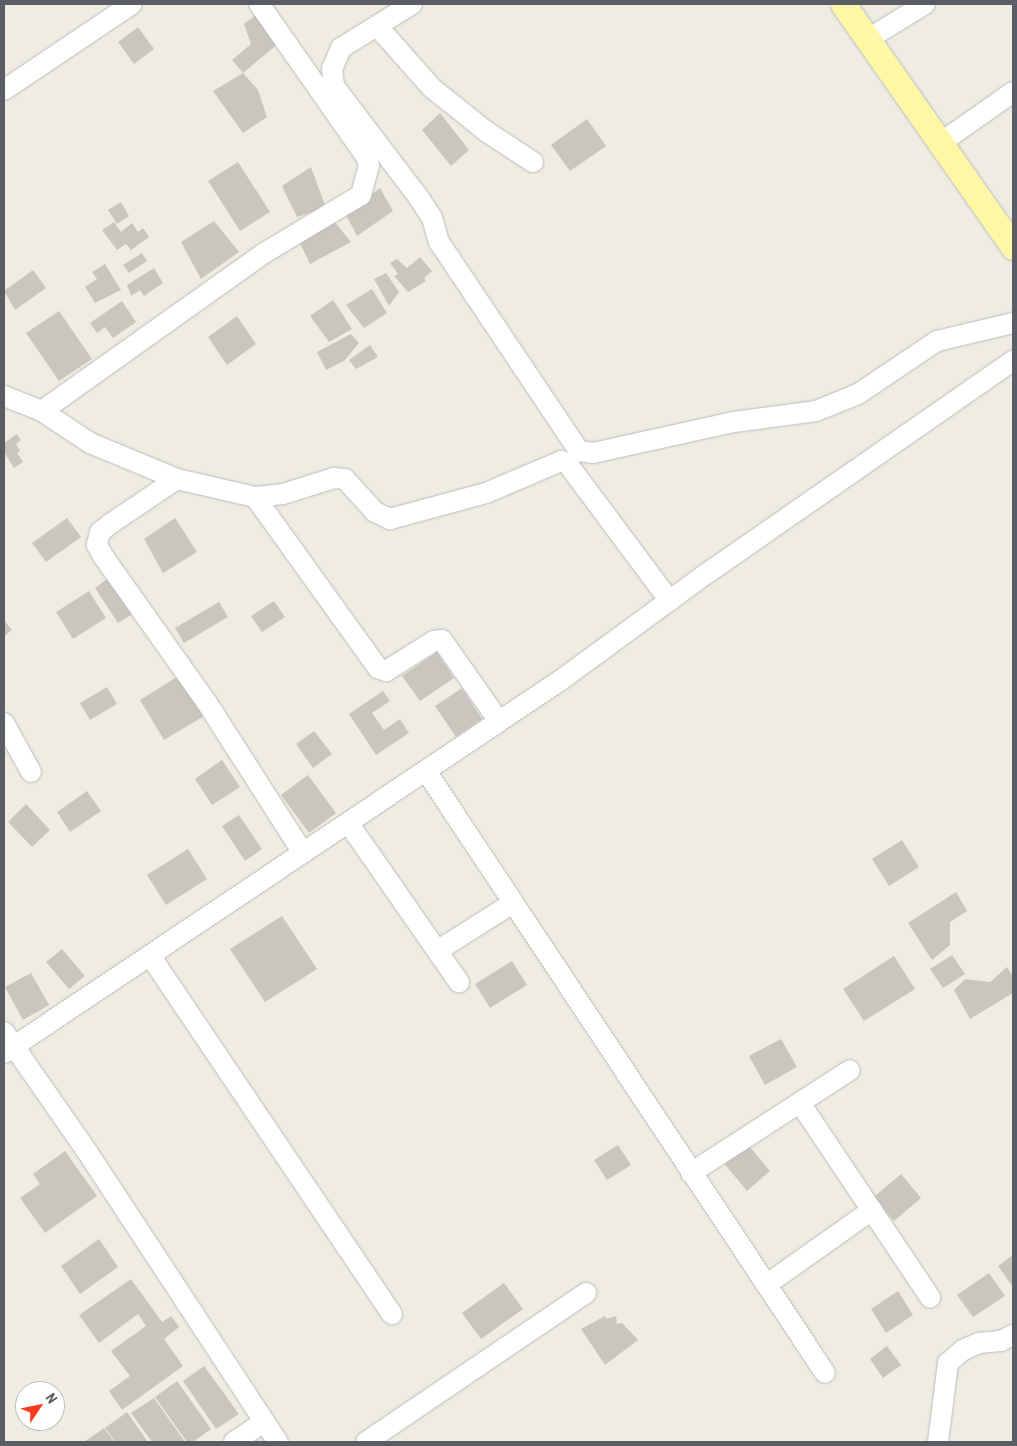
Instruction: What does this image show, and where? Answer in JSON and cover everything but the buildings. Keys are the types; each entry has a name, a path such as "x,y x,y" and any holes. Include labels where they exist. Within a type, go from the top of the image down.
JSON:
{"main road":[{"path":"843,4 939,144 1013,246"}],"street":[{"path":"4,90 132,4"},
{"path":"42,411 266,252 361,195 369,166 367,158 259,4"},
{"path":"412,4 341,48 332,69 334,86 424,206 439,242 579,451 593,453 734,422 816,411 858,394 937,341 1013,323"},
{"path":"868,39 925,4"},
{"path":"377,26 432,88 487,132 533,162"},
{"path":"939,144 1013,92"},
{"path":"278,1442 88,1153 7,1044 151,957 303,853 349,824 1013,361"},
{"path":"4,396 42,411 90,443 177,479 255,497 283,494 334,478 345,479 375,512 390,519 486,493 561,460 567,463 670,601"},
{"path":"177,479 100,532 97,544 207,703 303,853"},
{"path":"255,497 378,668 386,671 434,641 442,640 499,721"},
{"path":"4,723 32,772"},
{"path":"426,771 825,1373"},
{"path":"349,824 458,982"},
{"path":"437,951 513,903"},
{"path":"151,957 392,1314"},
{"path":"691,1173 850,1070"},
{"path":"800,1103 930,1297"},
{"path":"766,1285 872,1210"},
{"path":"366,1442 586,1294"},
{"path":"938,1442 948,1363 963,1350 979,1343 1001,1341 1013,1335"},
{"path":"234,1442 264,1422"}]}
